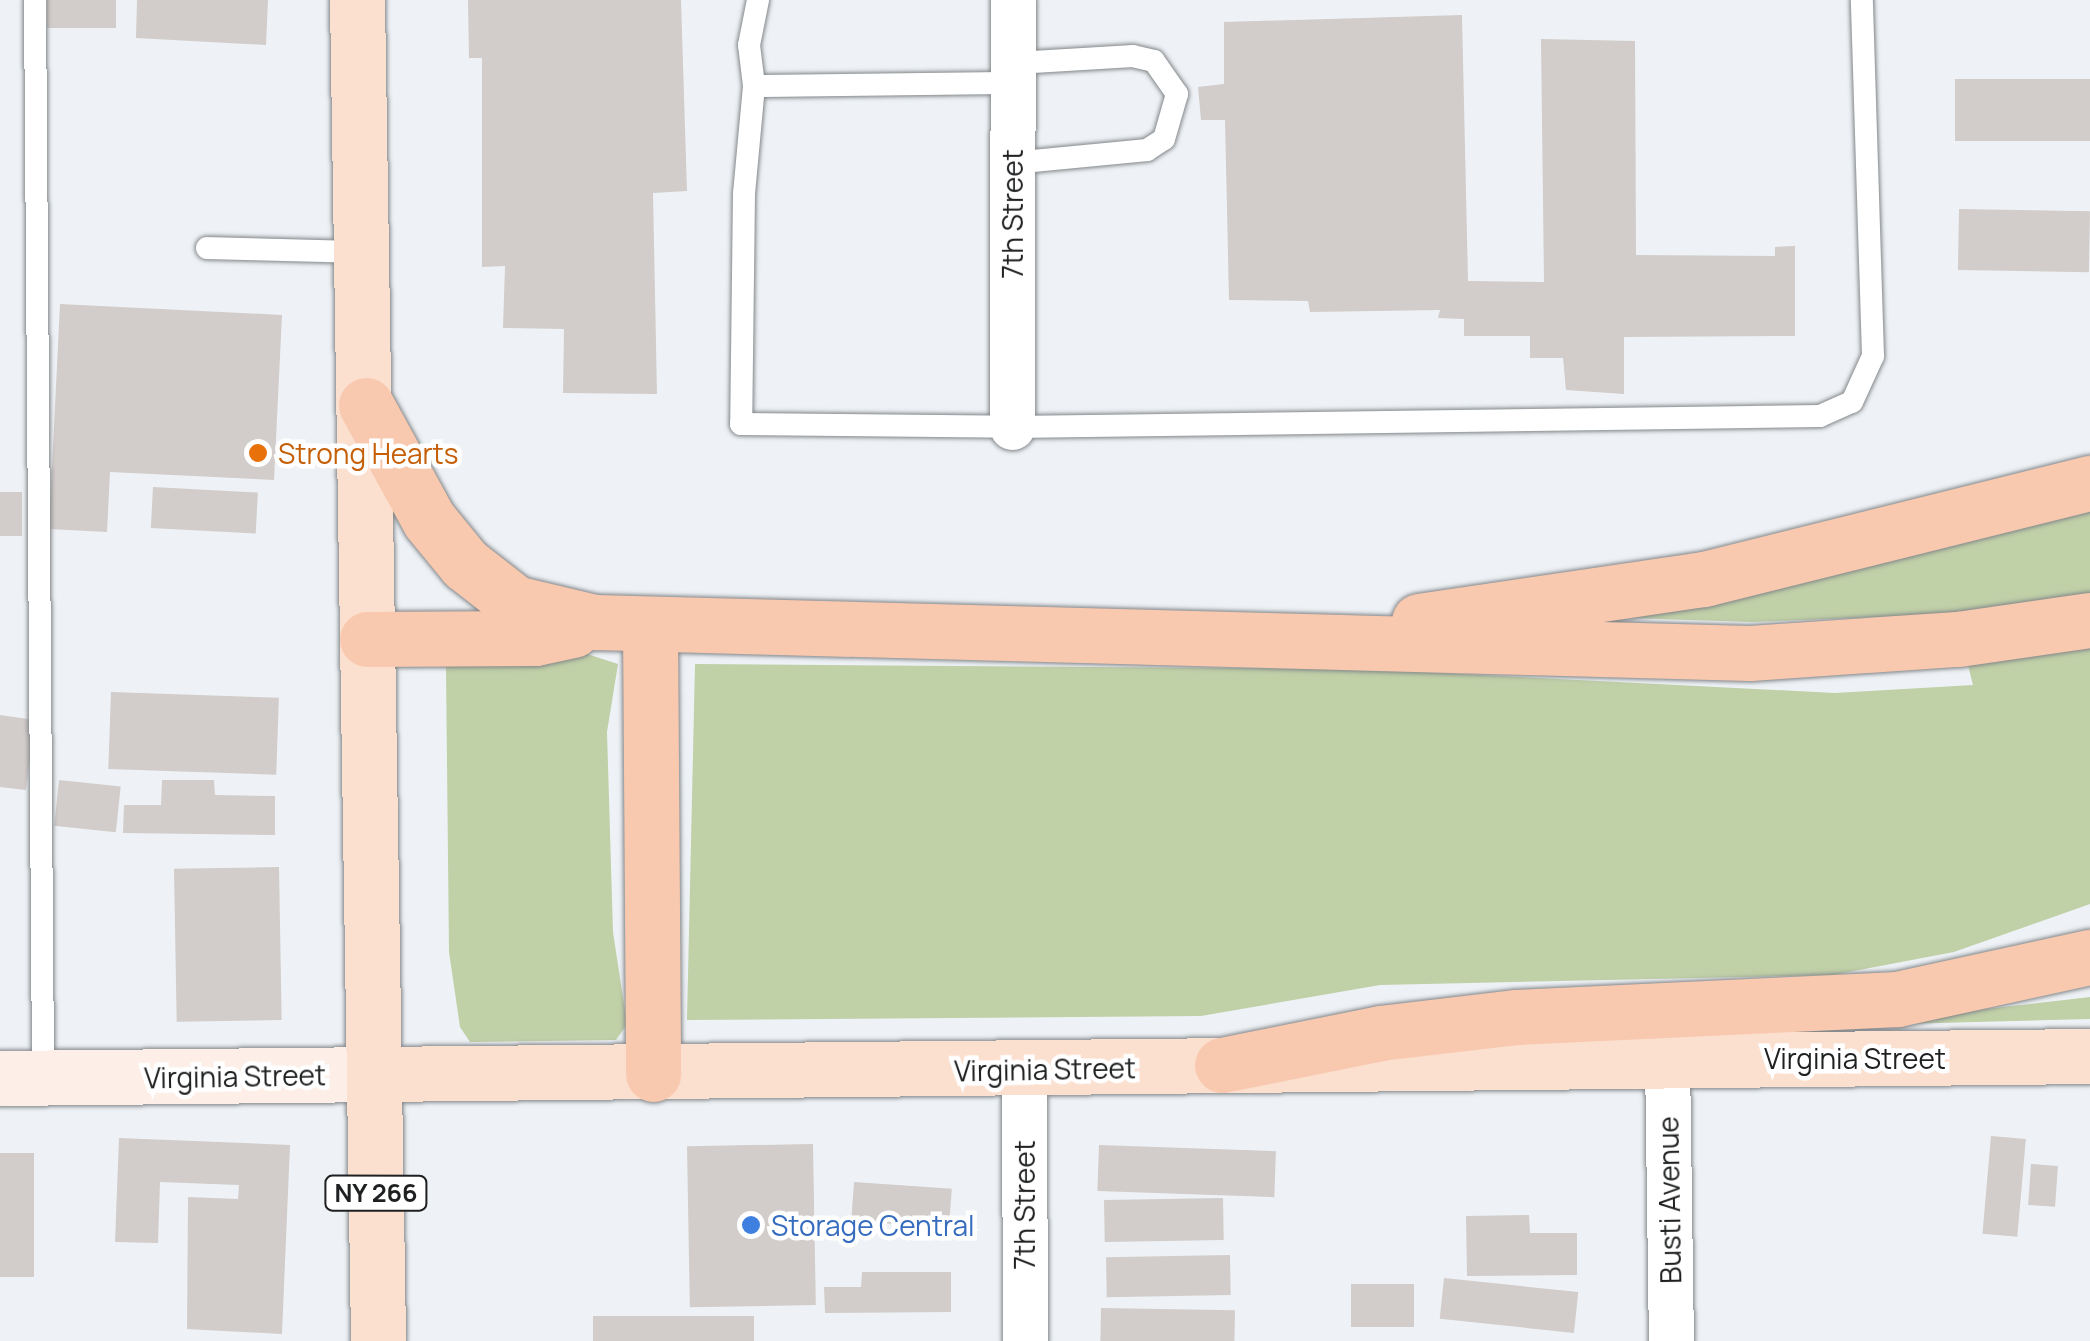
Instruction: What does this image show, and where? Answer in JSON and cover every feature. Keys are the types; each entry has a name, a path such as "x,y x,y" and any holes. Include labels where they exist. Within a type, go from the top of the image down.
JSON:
{"highway":[{"path":"366,406 428,520 465,564 515,602 594,622 1317,637 1477,649 1750,653 1958,638 2090,620"},
{"path":"1317,637 1704,579 2090,483"},
{"path":"367,639 535,638 594,622"},
{"path":"650,624 653,1074"},
{"path":"1222,1065 1380,1034 1516,1016 1898,999 2090,958"}],"main road":[{"path":"357,0 367,639"},
{"name":"NY 266","path":"367,639 378,1341"},
{"name":"Virginia Street","path":"22,1078 2090,1056"}],"street":[{"name":"7th Street","path":"1012,427 1013,0"},
{"name":"Busti Avenue","path":"1668,1058 1672,1341"},
{"name":"7th Street","path":"1024,1070 1026,1341"}],"lane":[{"path":"22,1078 35,0"},
{"path":"758,0 749,45 754,86 744,193 741,424 1012,427 1820,416 1852,402 1873,356 1862,0"},
{"path":"754,86 1014,73 1133,56 1154,61 1177,94 1176,116 1164,139 1147,150 1012,163"},
{"path":"207,248 363,252"}],"green space":[{"path":"2090,511 2090,904 1954,952 1833,975 1380,985 1201,1016 687,1020 695,664 1361,669 1835,693 1973,685 1955,614 1752,622 1628,618"},
{"path":"452,652 584,653 618,664 607,732 613,932 627,1024 616,1040 470,1042 460,1027 449,952 446,668"},
{"path":"2090,997 2090,1019 1901,1024 1900,1019"}],"building":[{"path":"47,0 116,0 116,28 47,28"},
{"path":"137,0 268,0 266,45 136,38"},
{"path":"468,0 681,0 687,191 653,193 657,394 563,393 564,329 503,328 505,266 482,267 482,58 469,58"},
{"path":"1462,15 1468,281 1544,282 1541,39 1635,41 1636,255 1775,256 1775,247 1795,246 1795,336 1624,337 1624,394 1566,390 1563,358 1530,358 1530,336 1464,336 1464,319 1438,318 1440,310 1310,312 1308,301 1229,300 1225,120 1201,120 1198,87 1224,84 1224,22"},
{"path":"1955,79 2090,79 2090,141 1955,141"},
{"path":"1959,209 2090,211 2089,272 1958,270"},
{"path":"60,304 282,315 274,480 110,472 107,532 49,529"},
{"path":"153,487 258,492 256,533 151,528"},
{"path":"0,492 22,492 22,536 0,536"},
{"path":"111,692 279,698 276,775 108,769"},
{"path":"0,715 35,720 26,790 0,787"},
{"path":"59,780 121,786 116,832 54,826"},
{"path":"162,780 214,780 215,795 275,796 275,835 123,833 124,805 161,805"},
{"path":"279,867 282,1020 177,1022 174,869"},
{"path":"1991,1136 2026,1139 2017,1237 1982,1234"},
{"path":"119,1138 290,1145 282,1334 187,1329 188,1197 238,1199 239,1185 160,1182 158,1243 115,1242"},
{"name":"Storage Central","path":"813,1144 816,1305 690,1307 687,1146"},
{"path":"1099,1145 1276,1151 1274,1197 1097,1191"},
{"path":"0,1153 34,1153 34,1277 0,1277"},
{"path":"2031,1164 2058,1166 2055,1207 2028,1205"},
{"path":"854,1182 952,1189 949,1228 851,1221"},
{"path":"1223,1198 1224,1240 1105,1242 1104,1200"},
{"path":"1529,1215 1530,1233 1577,1233 1577,1275 1467,1276 1466,1216"},
{"path":"1230,1255 1231,1295 1107,1297 1106,1257"},
{"path":"862,1272 951,1272 951,1312 825,1313 824,1287 861,1287"},
{"path":"1444,1278 1578,1292 1574,1333 1440,1319"},
{"path":"1351,1284 1414,1284 1414,1327 1351,1327"},
{"path":"1101,1308 1235,1310 1234,1341 1100,1341"},
{"path":"593,1316 754,1316 754,1341 593,1341"}],"place":[{"name":"Strong Hearts","path":"258,453"},
{"name":"Storage Central","path":"751,1225"}]}
